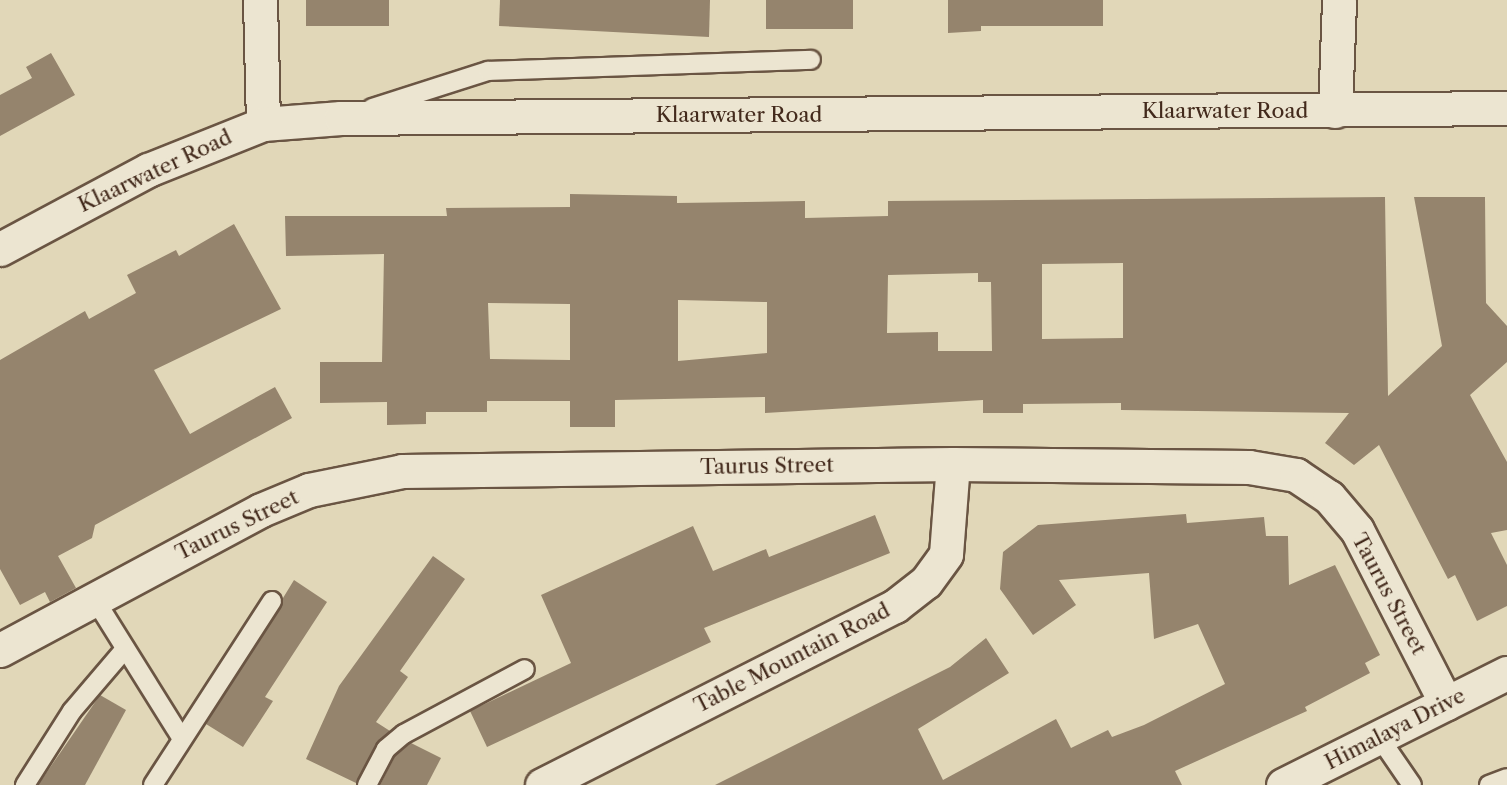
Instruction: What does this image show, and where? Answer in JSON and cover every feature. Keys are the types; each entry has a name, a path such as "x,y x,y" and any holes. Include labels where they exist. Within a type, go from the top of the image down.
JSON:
{"street":[{"path":"260,0 262,124"},
{"path":"1335,111 1339,0"},
{"name":"Klaarwater Road","path":"0,249 148,170 262,124 341,118 1507,108"},
{"name":"Taurus Street","path":"0,650 94,598 309,490 402,471 953,464 1249,467 1296,475 1329,497 1356,530 1446,704"},
{"name":"Table Mountain Road","path":"542,785 895,606 926,582 946,554 953,464"},
{"name":"Himalaya Drive","path":"1282,785 1507,673"}],"lane":[{"path":"341,118 488,71 811,60"},
{"path":"94,598 181,737"},
{"path":"153,785 181,737 272,602"},
{"path":"25,785 72,711 125,649"},
{"path":"367,785 386,749 404,734 525,669"},
{"path":"1379,737 1412,785"},
{"path":"1489,785 1507,778"}],"building":[{"path":"306,0 389,0 389,26 306,26"},
{"path":"500,0 710,0 709,37 499,26"},
{"path":"766,0 853,0 853,29 766,29"},
{"path":"948,0 1103,0 1103,26 981,26 981,31 948,33"},
{"path":"51,53 75,95 0,136 0,95 32,78 26,67"},
{"path":"570,194 677,196 677,203 805,201 805,218 888,216 888,201 1385,197 1388,396 1442,346 1414,197 1485,197 1486,303 1507,326 1507,362 1470,395 1507,462 1507,530 1491,533 1507,565 1507,606 1477,621 1455,575 1448,579 1379,445 1354,465 1325,443 1349,413 1121,410 1121,403 1023,404 1023,413 983,413 983,400 765,413 765,397 615,400 615,427 570,427 570,401 487,401 487,412 426,412 426,424 387,425 387,402 320,403 320,362 382,362 384,254 286,256 285,216 447,216 446,208 570,207","holes":["1123,263 1123,338 1042,339 1042,264","978,273 978,282 991,282 992,351 938,351 938,332 887,333 888,275","678,300 767,302 767,353 678,361","488,303 570,304 570,360 490,359"]},
{"path":"234,224 281,309 154,370 190,434 275,387 292,418 95,525 92,538 58,556 76,588 50,602 45,592 20,605 0,569 0,360 85,311 89,319 136,293 127,275 176,250 179,256"},
{"path":"1186,514 1187,523 1264,517 1266,536 1288,536 1289,585 1335,565 1380,655 1365,663 1370,673 1305,707 1307,711 1175,771 1182,785 715,785 950,667 986,638 1009,673 918,729 943,780 1056,719 1071,748 1108,730 1112,737 1144,725 1225,684 1198,624 1154,639 1149,573 1059,580 1076,605 1033,635 1000,589 1003,552 1038,525"},
{"path":"875,515 890,553 704,628 711,642 487,747 470,711 571,663 541,595 693,526 713,571 766,549 769,557"},
{"path":"433,556 465,579 400,671 408,677 376,722 390,731 376,744 356,783 306,759 339,686"},
{"path":"294,580 327,602 265,697 273,701 243,747 206,724"},
{"path":"100,695 126,710 85,785 38,785"},
{"path":"411,743 441,758 427,785 380,785 395,756"}]}
